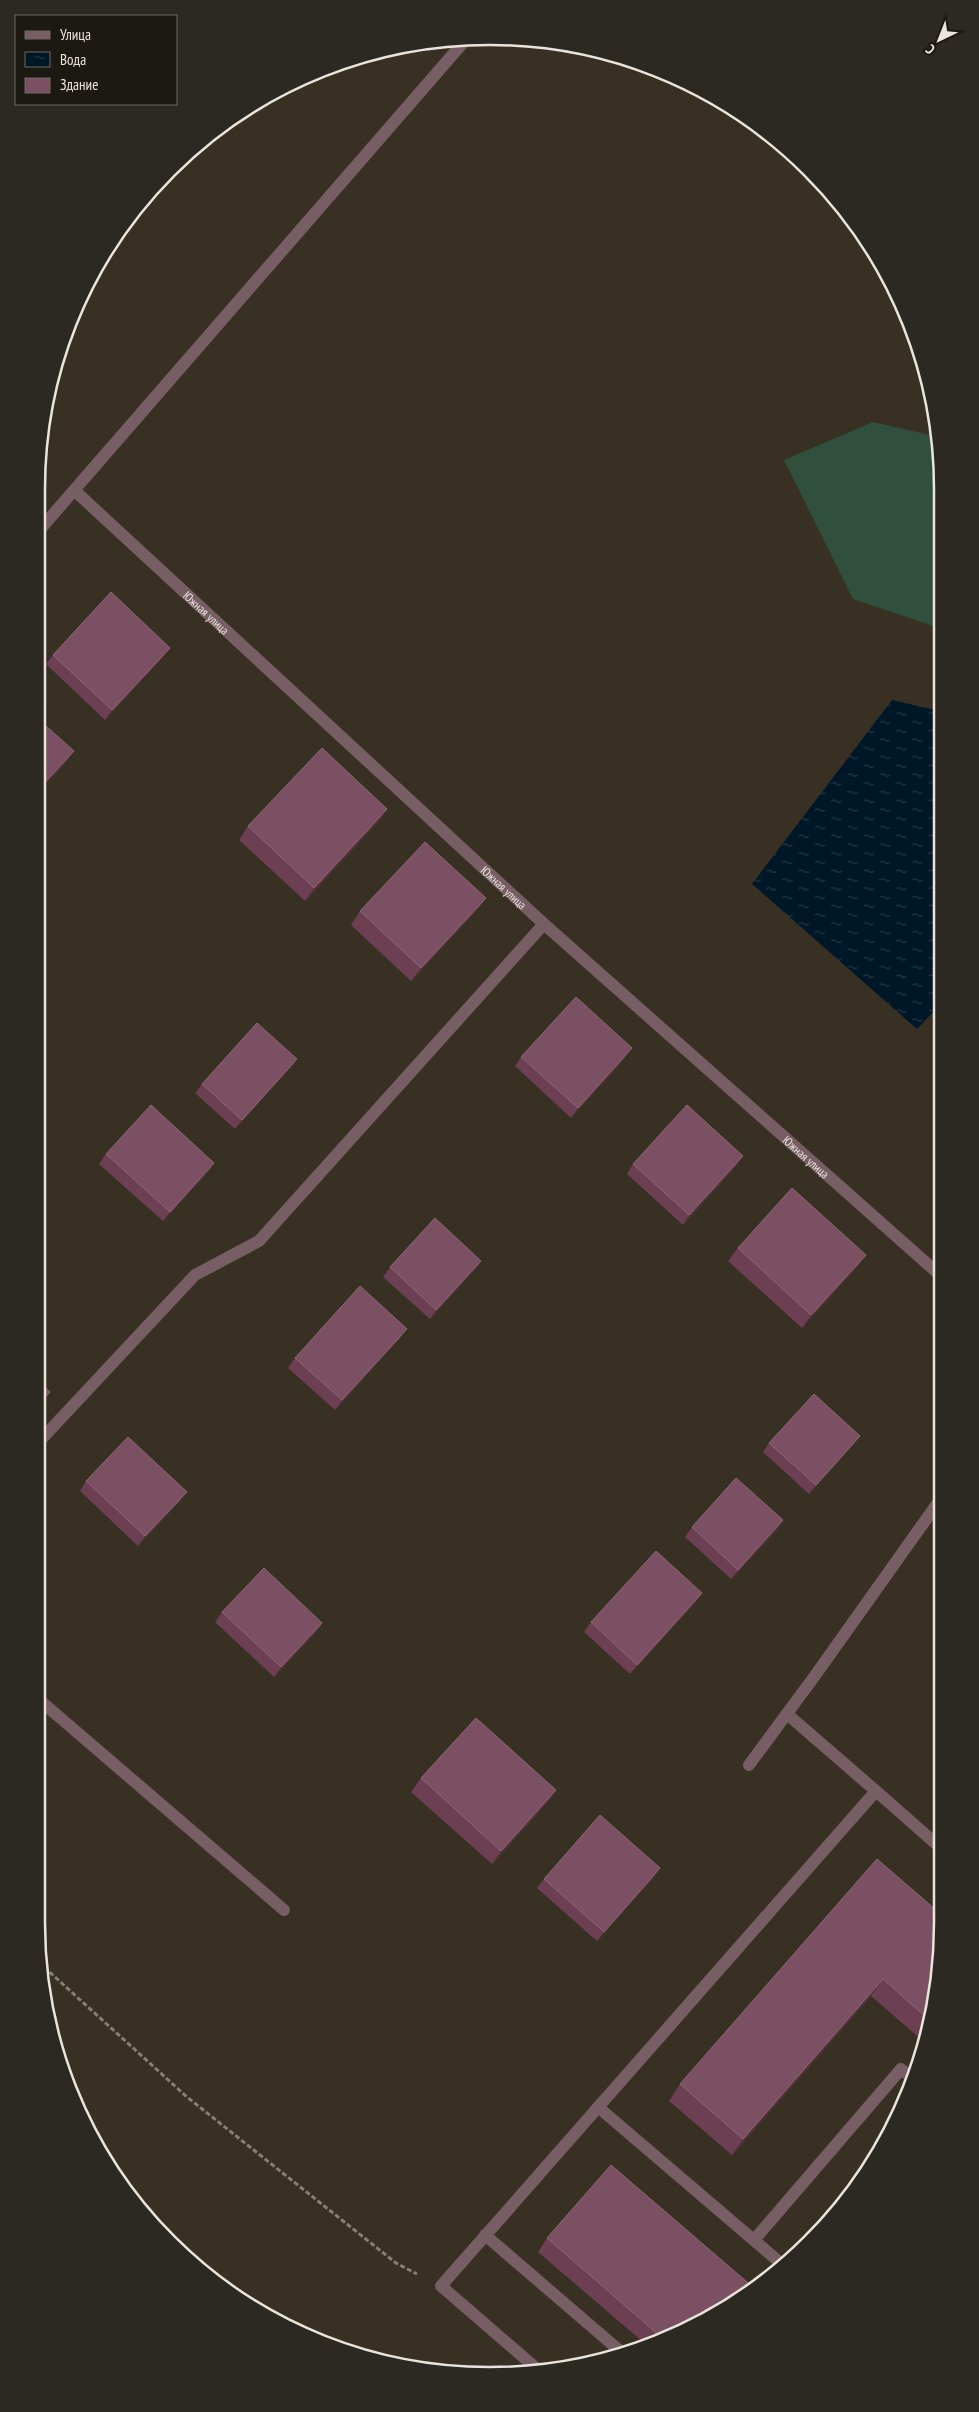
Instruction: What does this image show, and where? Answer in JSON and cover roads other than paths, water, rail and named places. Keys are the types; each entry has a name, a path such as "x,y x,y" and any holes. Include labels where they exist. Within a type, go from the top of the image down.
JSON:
{"street":[{"path":"45,524 461,46"},
{"name":"Южная улица","path":"75,491 544,924 934,1270"},
{"path":"45,1435 195,1275 259,1241 544,924"},
{"path":"749,1765 934,1508"},
{"path":"45,1705 284,1910"},
{"path":"787,1714 934,1843"},
{"path":"532,2365 441,2286 876,1791"},
{"path":"754,2240 901,2068 907,2073"},
{"path":"598,2107 778,2261"},
{"path":"486,2235 617,2348"}],"water":[{"path":"892,700 934,710 934,1011 917,1029 752,884"}]}
